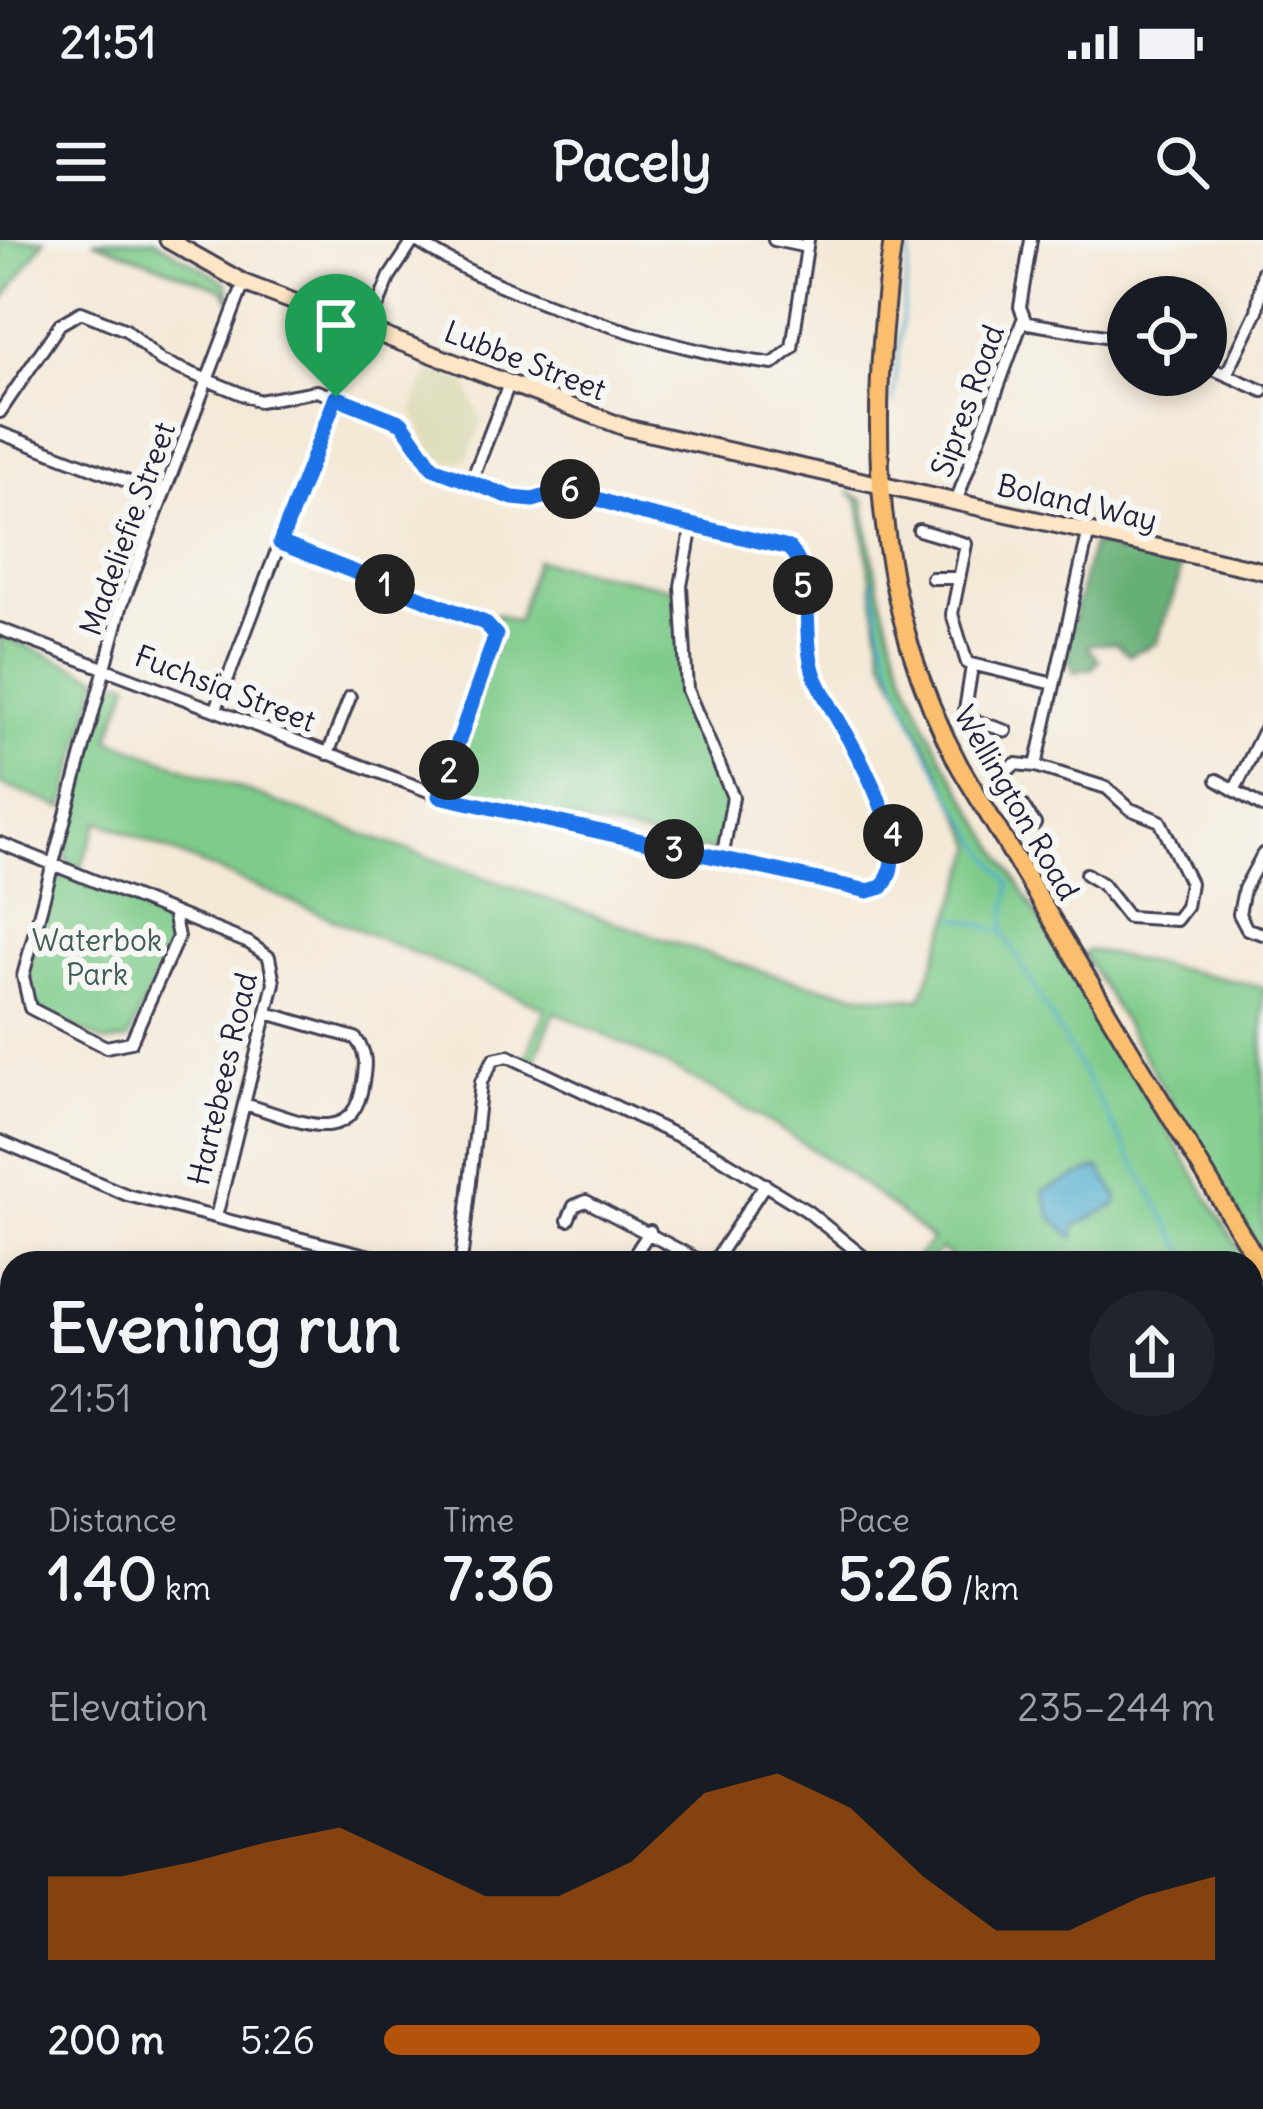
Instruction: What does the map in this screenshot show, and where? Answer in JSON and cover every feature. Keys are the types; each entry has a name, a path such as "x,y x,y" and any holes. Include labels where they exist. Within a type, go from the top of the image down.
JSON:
{"main road":[{"name":"Lubbe Street","path":"168,240 244,284 642,432 880,486"},
{"name":"Wellington Road","path":"892,240 875,418 880,486 902,624 946,743 1252,1251"},
{"name":"Boland Way","path":"880,486 1263,572"}],"street":[{"path":"368,330 390,276 415,240 452,263 639,335 768,364 785,359 792,348 807,243 774,240"},
{"name":"Sipres Road","path":"956,502 1026,320 1020,307 1031,240"},
{"path":"1263,271 1257,311 1227,373 1263,391"},
{"name":"Madeliefie Street","path":"173,913 178,937 138,1033 126,1046 106,1047 40,1017 27,1002 22,983 122,604 244,284"},
{"path":"0,412 60,324 74,313 121,327 156,358 266,402 311,391 402,423 429,464 471,482 526,500 569,489 692,525 682,586 687,690 733,796 722,859"},
{"path":"1026,320 1107,336"},
{"path":"471,482 509,384"},
{"path":"216,710 336,397"},
{"path":"0,433 163,495"},
{"name":"Fuchsia Street","path":"0,629 439,796 868,891 888,880 894,837 810,665 797,557 783,544 692,525"},
{"path":"919,530 966,544 952,621 972,666 964,717 1006,731"},
{"path":"1038,759 1088,534"},
{"path":"280,543 495,630 496,647 439,796"},
{"path":"932,578 959,578"},
{"path":"972,666 1054,684"},
{"name":"Fuchsia Street","path":"328,754 350,697"},
{"path":"1235,789 1263,732"},
{"path":"1034,824 1002,776 1015,764 1038,759 1106,788 1130,809 1160,821 1187,871 1190,895 1175,920 1128,917 1102,884 1086,874"},
{"path":"1217,780 1263,806"},
{"name":"Hartebees Road","path":"0,843 265,952 275,976 216,1217"},
{"path":"1263,854 1244,889 1239,914 1247,929 1263,934"},
{"path":"244,1105 335,1126 353,1117 360,1102 365,1056 355,1038 267,1013"},
{"path":"462,1251 481,1082 488,1064 500,1056 637,1113 765,1184 855,1251"},
{"path":"0,1141 106,1188 330,1251"},
{"path":"717,1251 765,1184"},
{"path":"568,1220 577,1203 586,1201 686,1251"},
{"path":"637,1251 650,1231"}],"shaded area":[{"path":"429,369 466,382 482,423 468,458 452,464 432,456 413,409"}],"green space":[{"path":"0,240 45,240 0,304"},
{"path":"93,240 154,240 226,282 232,302 223,290"},
{"path":"848,491 864,500 891,633 943,759 1241,1251 922,1251 932,1240 799,1141 704,1085 555,1012 534,1061 526,1058 545,1008 99,821 80,869 65,859 106,691 122,680 130,682 109,739 418,854 721,959 840,990 921,999 976,846 883,656 859,502"},
{"path":"1092,544 1180,565 1179,574 1157,643 1129,655 1115,643 1090,644 1087,647 1099,660 1093,668 1074,672 1065,650"},
{"path":"536,560 678,589 686,705 730,799 719,849 714,852 450,793 449,783 498,626 493,622 496,614 517,622"},
{"path":"0,635 99,677 64,808 0,784"},
{"name":"Waterbok Park","path":"68,875 168,916 175,933 128,1040 106,1043 38,1009 31,996 30,964 38,929 54,881"},
{"path":"1089,950 1263,987 1263,1251 1261,1251 1083,954"}],"water":[{"path":"1099,1167 1118,1198 1116,1205 1075,1226 1074,1238 1052,1218 1043,1191"}],"waterway":[{"path":"893,403 911,240"},
{"path":"874,579 880,620 904,700 941,778 1010,884 1009,895"},
{"path":"1003,932 1008,899"},
{"path":"956,917 1003,932 1184,1251"}],"route":[{"path":"336,397 402,423 433,468 513,498 533,500 569,489 636,512 789,548 800,565 814,677 894,837 891,872 882,887 868,891 439,796 496,647 495,630 280,543 336,397"}]}
